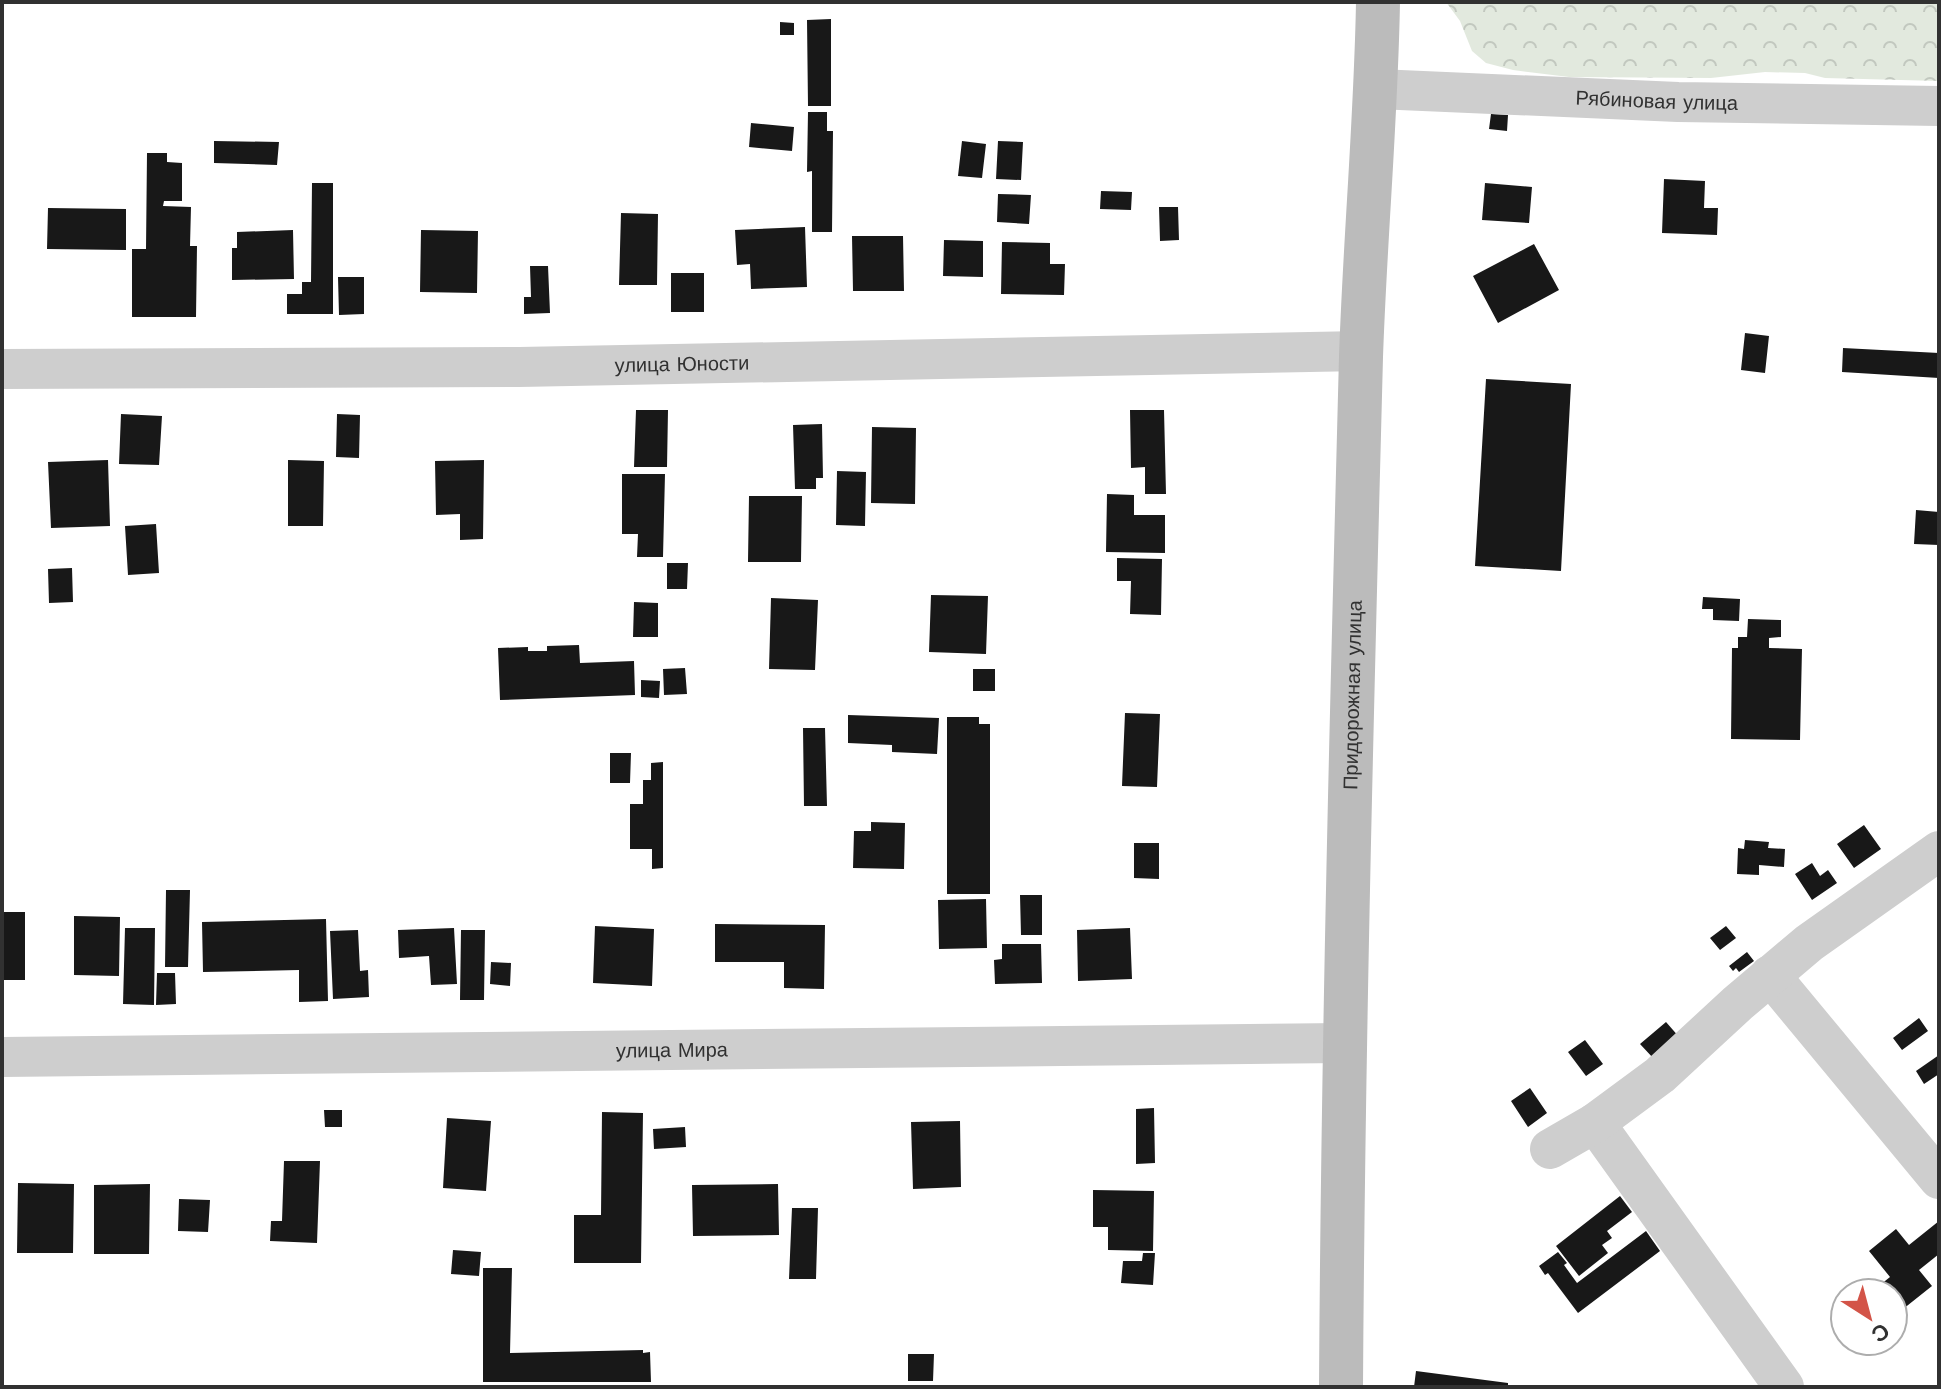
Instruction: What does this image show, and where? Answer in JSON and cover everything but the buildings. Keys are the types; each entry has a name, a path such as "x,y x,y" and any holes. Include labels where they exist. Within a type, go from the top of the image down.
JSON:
{"street":[{"name":"Придорожная улица","path":"1341,1387 1343,1043 1362,351 1377,89 1378,2"},
{"name":"Рябиновая улица","path":"1377,89 1678,102 1939,106"},
{"name":"улица Юности","path":"2,369 519,367 1362,351"},
{"path":"1550,1149 1595,1123 1660,1075 1770,975 1838,921 1939,851"},
{"path":"1770,975 1939,1179"},
{"name":"улица Мира","path":"2,1057 1343,1043"},
{"path":"1595,1123 1784,1387"}],"green space":[{"path":"1446,2 1939,2 1939,81 1825,78 1805,73 1765,72 1711,78 1569,77 1513,70 1486,63 1472,51 1460,21"}]}
